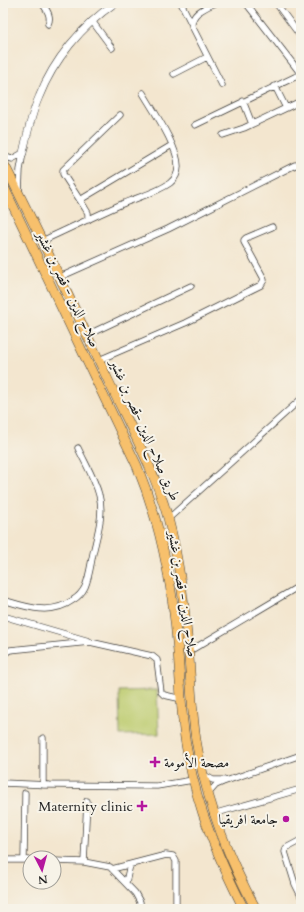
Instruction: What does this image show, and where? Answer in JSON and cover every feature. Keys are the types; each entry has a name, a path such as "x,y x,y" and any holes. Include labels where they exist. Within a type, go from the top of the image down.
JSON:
{"highway":[{"name":"طريق صلاح الدين -قصر بن غشير","path":"3,162 104,370 151,472 168,519 178,566 188,652 194,723 208,794 230,856 256,909"},
{"name":"صلاح الدين - قصر بن غشير","path":"3,185 137,466 151,502 165,553 177,640 186,748 193,780 216,850 244,909"},
{"path":"94,375 104,370"}],"street":[{"path":"42,3 50,16 50,21 48,24"},
{"path":"19,193 20,170 23,153 31,121 45,83 66,50 81,32 115,3"},
{"path":"181,3 191,23 194,33 222,85"},
{"path":"191,23 195,14 215,3"},
{"path":"195,125 301,74 246,3"},
{"path":"276,3 301,37"},
{"path":"92,22 112,48"},
{"path":"174,74 207,57"},
{"path":"275,86 286,108"},
{"path":"42,241 152,192 173,180 176,176 178,166 172,145 143,93"},
{"path":"223,135 252,124 301,101"},
{"path":"243,102 252,124"},
{"path":"88,220 88,213 63,174 63,170 120,115"},
{"path":"80,200 172,145"},
{"path":"3,156 12,159 23,153"},
{"path":"60,277 128,247 229,199 287,169 300,165"},
{"path":"99,360 185,323 260,285 263,282 263,277 244,240 272,227"},
{"path":"87,335 191,286"},
{"path":"168,519 301,399"},
{"path":"3,600 34,608 54,608 68,604 78,597 84,588 96,539 101,506 97,489 78,448"},
{"path":"188,652 301,585"},
{"path":"3,616 93,642 152,656 156,658 161,692 164,695 182,699"},
{"path":"3,657 5,653 10,650 93,642"},
{"path":"43,738 43,785"},
{"path":"208,794 216,785 301,755"},
{"path":"204,775 213,780 229,780"},
{"path":"3,783 43,785 163,786 193,780"},
{"path":"214,814 301,789"},
{"path":"25,793 27,850"},
{"path":"84,862 87,801"},
{"path":"301,840 286,848 285,852 295,884 301,896"},
{"path":"112,869 166,855 173,856 176,861 176,909"},
{"path":"3,860 22,859"},
{"path":"62,861 84,862 110,867 126,882 139,899 140,909"},
{"path":"126,882 130,865"}],"green space":[{"path":"157,690 159,734 120,735 119,691"}],"place":[{"name":"مصحة الأمومة","path":"155,762"},
{"name":"Maternity clinic","path":"142,806"},
{"name":"جامعة افريقيا","path":"286,819"}]}
